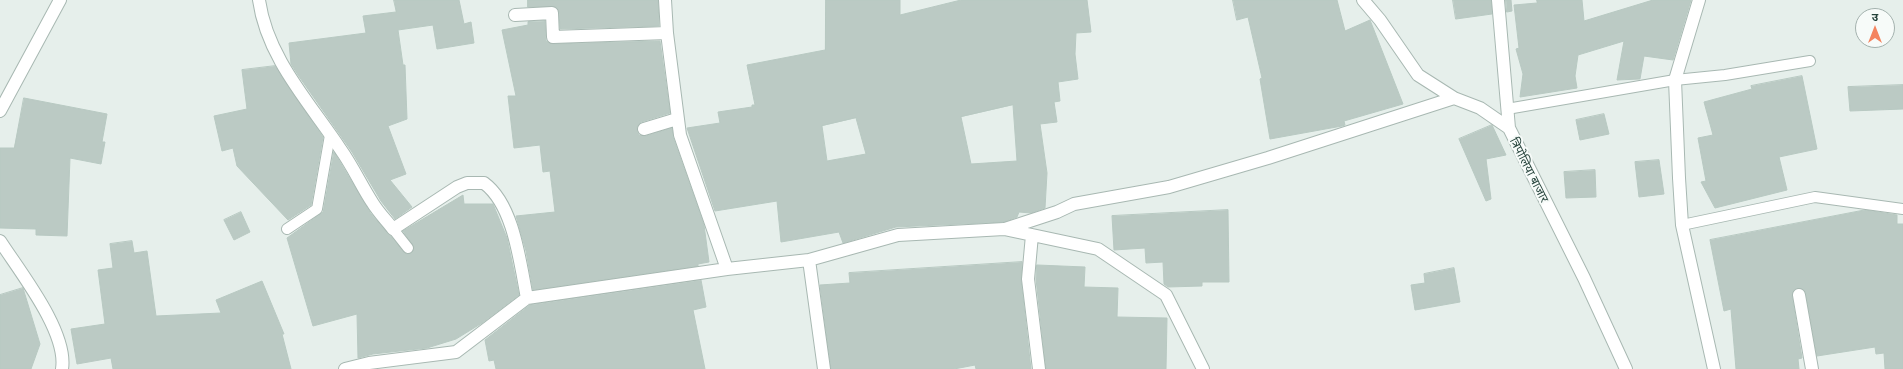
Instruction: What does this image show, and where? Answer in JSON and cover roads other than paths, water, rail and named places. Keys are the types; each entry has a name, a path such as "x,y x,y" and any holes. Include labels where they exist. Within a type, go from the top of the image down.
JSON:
{"street":[{"path":"0,111 59,0"},
{"path":"259,0 268,37 280,60 310,108 341,150 373,203 393,229 457,187 467,183 484,183 496,194 511,225 518,251 527,298"},
{"path":"665,0 667,32 680,135 727,269"},
{"name":"त्रिपोलिया बाजार","path":"1364,0 1418,75 1454,98 1480,108 1509,128 1584,278 1626,369"},
{"path":"1498,0 1509,128"},
{"path":"1699,0 1675,80 1682,225 1714,369"},
{"path":"515,15 552,13 553,37 667,32"},
{"path":"345,369 456,352 527,298 727,269 809,260 898,235 1004,229 1056,212 1074,204 1177,185 1268,158 1454,98"},
{"path":"644,129 677,119"},
{"path":"1004,229 1098,249 1166,295 1203,369"},
{"path":"1032,235 1028,279 1039,369"},
{"path":"0,241 54,329 62,351 62,369"},
{"path":"809,260 824,369"},
{"path":"1799,295 1812,369"}],"lane":[{"path":"1507,109 1675,80 1725,75 1810,61"},
{"path":"287,228 318,209 330,135"},
{"path":"1682,225 1814,197 1903,209"},
{"path":"393,229 408,248"}]}
